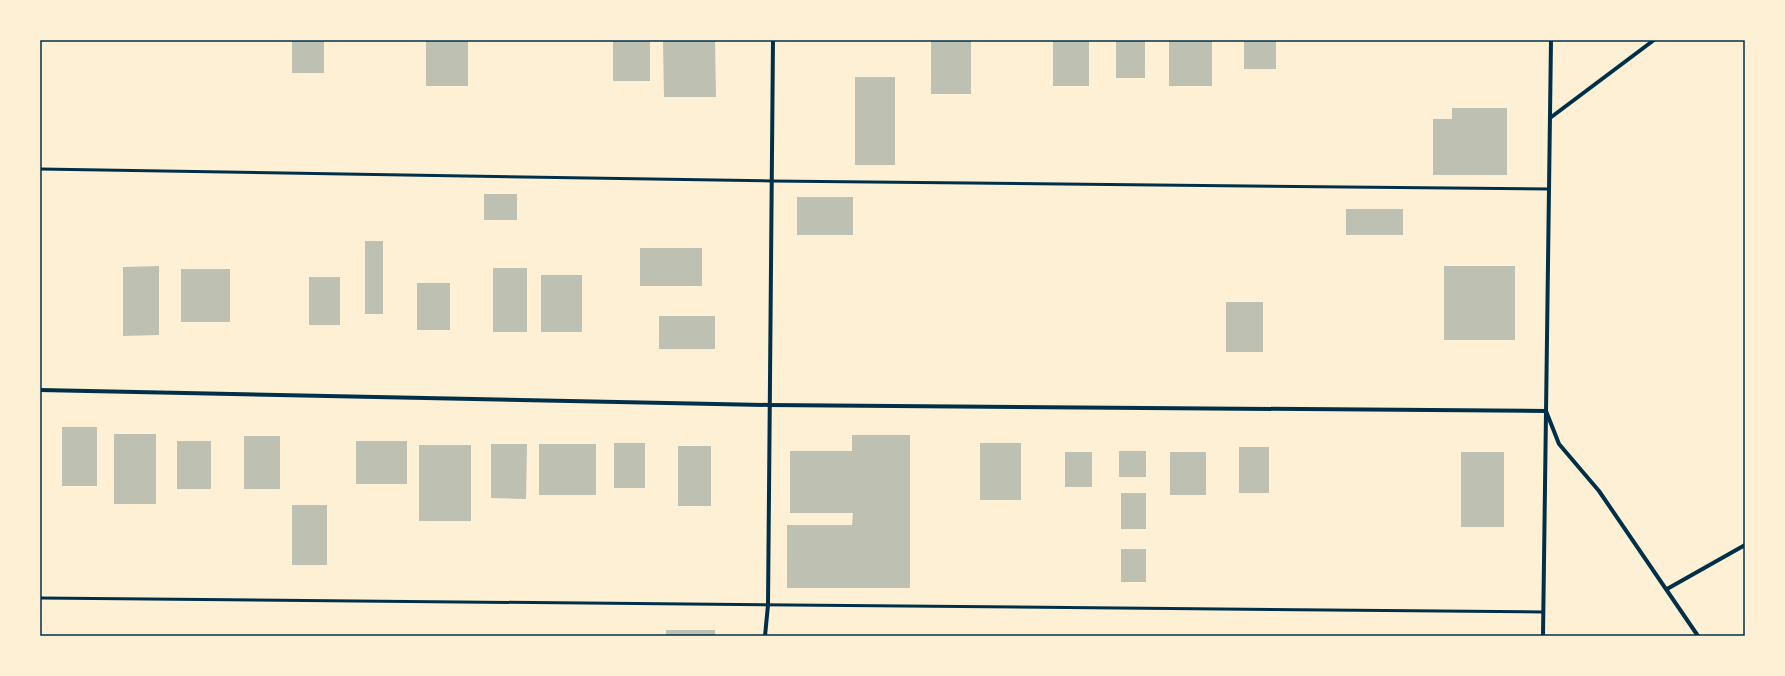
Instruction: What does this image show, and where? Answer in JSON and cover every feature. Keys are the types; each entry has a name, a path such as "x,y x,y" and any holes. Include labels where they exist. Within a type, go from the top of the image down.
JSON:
{"street":[{"path":"765,636 768,605 773,40"},
{"path":"1543,636 1551,40"},
{"path":"1550,118 1654,40"},
{"path":"40,390 769,405 1546,411"},
{"path":"1546,411 1559,444 1600,491 1698,636"},
{"path":"1667,590 1745,545"}],"lane":[{"path":"40,169 772,181 1549,190"},
{"path":"40,598 1543,612"}],"building":[{"path":"292,40 324,40 324,73 292,73"},
{"path":"426,40 468,40 468,86 426,86"},
{"path":"613,40 650,40 650,81 613,81"},
{"path":"663,40 715,40 716,97 664,97"},
{"path":"931,40 971,40 971,94 931,94"},
{"path":"1053,40 1089,40 1089,86 1053,86"},
{"path":"1116,40 1145,40 1145,78 1116,78"},
{"path":"1169,40 1212,40 1212,86 1169,86"},
{"path":"1244,40 1276,40 1276,69 1244,69"},
{"path":"855,77 895,77 895,165 855,165"},
{"path":"1452,108 1507,108 1507,175 1433,175 1433,119 1452,119"},
{"path":"484,194 517,194 517,220 484,220"},
{"path":"797,197 853,197 853,235 797,235"},
{"path":"1346,209 1403,209 1403,235 1346,235"},
{"path":"365,241 383,241 383,314 365,314"},
{"path":"640,248 702,248 702,286 640,286"},
{"path":"159,266 159,335 123,336 123,267"},
{"path":"1444,266 1515,266 1515,340 1444,340"},
{"path":"493,268 527,268 527,332 493,332"},
{"path":"181,269 230,269 230,322 181,322"},
{"path":"541,275 582,275 582,332 541,332"},
{"path":"309,277 340,277 340,325 309,325"},
{"path":"417,283 450,283 450,330 417,330"},
{"path":"1226,302 1263,302 1263,352 1226,352"},
{"path":"659,316 715,316 715,349 659,349"},
{"path":"62,427 97,427 97,486 62,486"},
{"path":"114,434 156,434 156,504 114,504"},
{"path":"852,435 910,435 910,588 787,588 787,525 852,525 853,513 790,513 790,451 852,451"},
{"path":"244,436 280,436 280,489 244,489"},
{"path":"177,441 211,441 211,489 177,489"},
{"path":"356,441 407,441 407,484 356,484"},
{"path":"614,443 645,443 645,488 614,488"},
{"path":"980,443 1021,443 1021,500 980,500"},
{"path":"491,444 527,444 526,499 491,498"},
{"path":"539,444 596,444 596,495 539,495"},
{"path":"419,445 471,445 471,521 419,521"},
{"path":"678,446 711,446 711,506 678,506"},
{"path":"1239,447 1269,447 1269,493 1239,493"},
{"path":"1119,451 1146,451 1146,477 1119,477"},
{"path":"1065,452 1092,452 1092,487 1065,487"},
{"path":"1170,452 1206,452 1206,495 1170,495"},
{"path":"1461,452 1504,452 1504,527 1461,527"},
{"path":"1121,493 1146,493 1146,529 1121,529"},
{"path":"292,505 327,505 327,565 292,565"},
{"path":"1121,549 1146,549 1146,582 1121,582"},
{"path":"666,630 715,630 715,636 666,636"}]}
